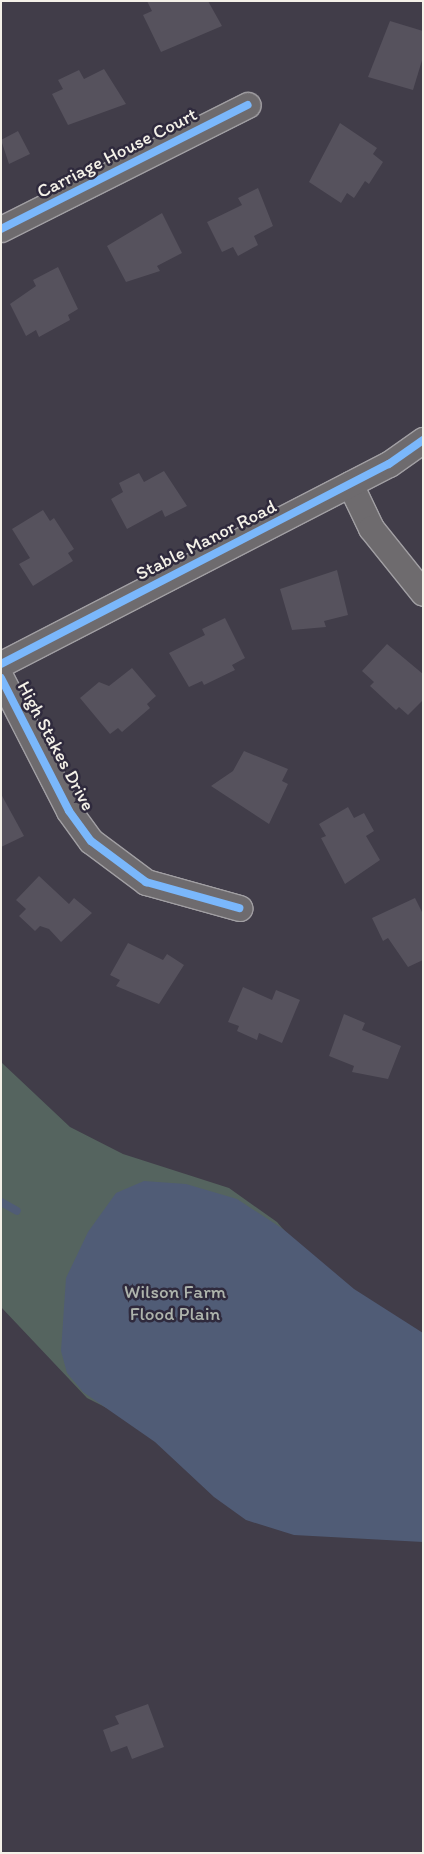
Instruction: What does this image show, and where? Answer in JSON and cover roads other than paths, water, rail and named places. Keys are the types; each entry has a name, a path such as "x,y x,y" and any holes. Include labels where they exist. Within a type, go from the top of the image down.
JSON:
{"street":[{"name":"Carriage House Court","path":"1,229 248,105"},
{"name":"Stable Manor Road","path":"1,664 350,484 423,440"},
{"path":"350,484 371,528 423,593"},
{"name":"High Stakes Drive","path":"1,678 69,811 91,841 146,882 239,908"}],"water":[{"name":"Wilson Farm Flood Plain","path":"144,1181 186,1184 237,1199 283,1229 354,1289 423,1333 423,1542 294,1535 246,1520 214,1497 155,1442 83,1392 67,1373 61,1351 66,1278 88,1232 116,1193"}],"waterway":[{"path":"1,1202 17,1211"}]}
